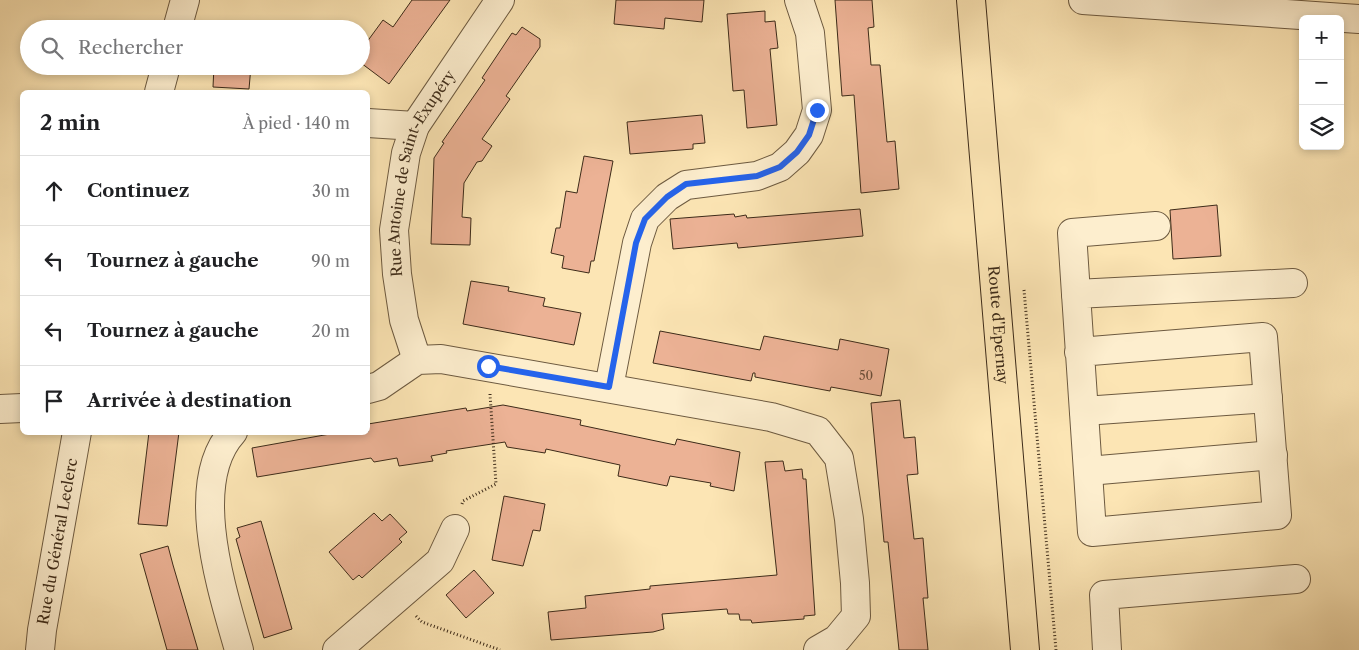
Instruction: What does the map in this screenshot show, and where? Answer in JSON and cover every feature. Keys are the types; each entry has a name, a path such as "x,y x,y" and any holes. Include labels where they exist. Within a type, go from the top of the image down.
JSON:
{"main road":[{"name":"Route d'Epernay","path":"971,0 1025,650"}],"street":[{"path":"179,20 185,0"},
{"name":"Rue Antoine de Saint-Exupéry","path":"417,360 404,320 397,274 394,230 406,153 415,126 500,0"},
{"path":"609,387 636,243 645,219 667,197 686,184 757,176 780,167 797,152 809,135 817,110 810,33 800,0"},
{"path":"1083,0 1359,19"},
{"path":"160,90 164,75"},
{"path":"370,123 415,126"},
{"path":"1079,352 1263,337 1277,515 1092,532 1079,352 1072,234 1156,226"},
{"path":"1076,294 1293,283"},
{"path":"370,389 379,386 417,360 441,359 609,387 771,417 818,431 839,458 849,519 856,616 837,639 818,650"},
{"path":"1084,411 1268,398"},
{"path":"0,409 20,408"},
{"name":"Rue du Général Leclerc","path":"40,650 76,435"},
{"path":"231,435 221,452 212,480 210,526 213,556 239,650"},
{"path":"1088,471 1273,455"},
{"path":"337,650 440,562 455,529"},
{"path":"1107,650 1104,595 1296,579"}],"path":[{"path":"1024,287 1056,650"},
{"path":"455,529 463,501 496,484 488,366"},
{"path":"399,598 422,622 500,650"}],"building":[{"path":"412,0 450,0 389,84 370,70 370,38 383,20 393,27"},
{"path":"616,0 704,0 702,22 665,18 664,29 614,24"},
{"path":"835,0 872,0 874,27 868,28 871,65 880,65 887,142 895,141 899,189 861,193 854,95 842,96"},
{"path":"765,11 765,22 775,21 778,48 770,49 777,125 747,128 744,90 733,91 727,14"},
{"path":"522,27 540,39 540,47 506,96 510,99 482,139 492,146 482,161 477,162 464,183 462,217 471,218 470,245 431,244 434,158 444,143 442,142 485,80 482,78 512,33 516,35"},
{"path":"214,75 250,75 249,89 213,87"},
{"path":"702,115 705,143 693,144 693,149 630,154 627,122"},
{"path":"584,156 613,161 594,261 591,261 589,273 562,268 564,256 551,253 556,228 560,228 566,191 577,193"},
{"path":"1217,205 1221,256 1173,259 1170,210"},
{"path":"860,209 863,236 738,248 737,243 673,249 670,219 734,214 735,217 746,215 747,218"},
{"path":"471,281 509,287 508,291 545,298 543,306 581,313 574,345 463,324"},
{"path":"660,331 760,350 764,336 838,350 840,339 889,349 881,396 831,387 830,391 755,377 755,373 753,373 751,381 653,363"},
{"path":"900,400 904,438 915,437 918,474 907,475 914,539 923,538 928,598 923,598 928,650 899,650 888,542 884,542 871,403"},
{"path":"503,405 581,420 580,425 675,445 677,439 740,452 734,491 710,486 711,483 670,476 667,486 618,476 620,465 546,449 545,453 507,447 505,442 446,451 447,453 431,456 433,461 399,466 397,458 374,462 371,458 257,477 252,448 324,435 370,435 370,424 466,408 467,411"},
{"path":"149,435 179,435 167,526 138,524"},
{"path":"783,461 785,471 802,469 803,479 806,479 815,615 804,616 804,619 752,623 751,620 740,620 739,614 728,614 727,609 662,614 664,629 653,632 551,640 548,612 586,608 585,596 650,589 650,586 777,575 765,462"},
{"path":"504,496 545,504 540,531 533,530 523,566 492,560"},
{"path":"374,513 382,521 390,514 407,532 399,539 402,542 362,578 359,575 353,580 329,552"},
{"path":"261,521 292,629 264,638 236,539 240,537 237,528"},
{"path":"168,546 198,650 167,650 140,554"},
{"path":"474,570 494,593 466,618 446,595"}],"route":[{"path":"488,366 609,387 636,243 645,219 667,197 686,184 757,176 780,167 797,152 809,135 817,110"}]}
